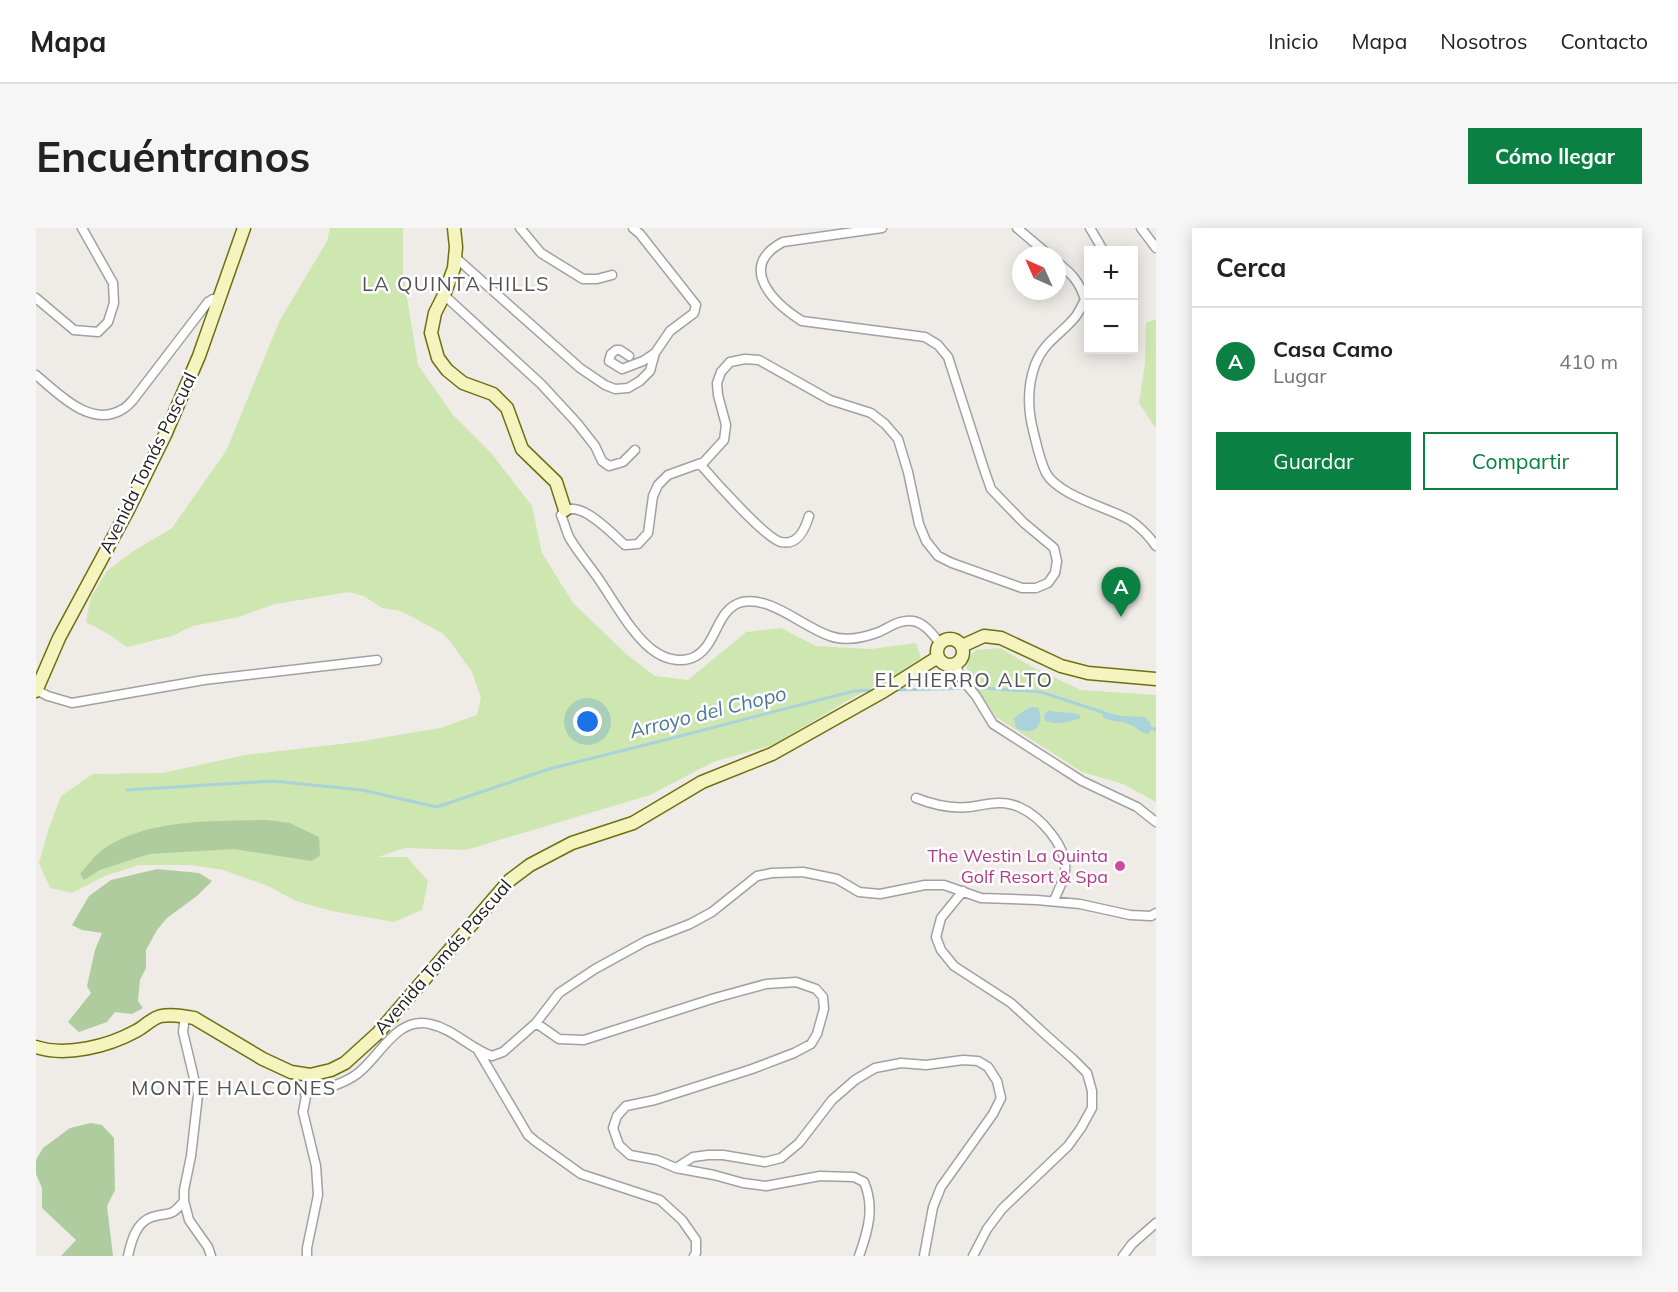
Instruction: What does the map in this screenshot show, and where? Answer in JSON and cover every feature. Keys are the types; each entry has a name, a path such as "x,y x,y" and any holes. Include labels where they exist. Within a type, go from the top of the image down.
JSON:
{"street":[{"path":"36,298 74,330 98,332 108,322 114,303 113,283 82,228"},
{"name":"Avenida Tomás Pascual","path":"36,690 59,638 128,510 165,435 199,356 244,228"},
{"path":"454,228 456,247 454,268 435,313 431,333 438,358 447,370 463,383 493,394 507,408 522,449 556,482 565,510"},
{"path":"520,228 541,253 583,279 597,279 612,275"},
{"path":"455,257 580,368 605,385 615,389 628,388 650,371 655,353 670,331 694,313 696,305 633,228"},
{"path":"882,228 828,232 783,242 772,248 762,260 760,275 765,289 802,321 916,335 925,337 938,345 948,357 991,489 1024,523 1054,548 1057,561 1055,573 1048,583 1036,588 1022,588 952,563 939,556 926,541 919,525 908,472 898,439 885,423 871,413 830,400 759,360 745,359 730,362 721,372 717,383 726,425 724,440 704,462 668,475 658,485 648,532 638,544 625,545 587,513 570,508 561,515 569,536 639,637 657,653 670,659 685,661 697,656 710,643 724,614 736,604 750,601 764,603 831,636 851,640 877,632 899,621 914,621 926,627 940,643"},
{"path":"1017,228 1038,246"},
{"path":"1090,228 1101,246"},
{"path":"1141,228 1156,248"},
{"path":"1066,270 1081,286 1087,300"},
{"path":"444,295 541,384 577,423 595,446 602,461 609,466 622,462 635,450"},
{"path":"36,375 78,408 92,414 108,415 123,409 134,399 208,302 219,299"},
{"path":"1084,305 1044,348 1034,367 1029,398 1031,422 1042,462 1046,474 1054,483 1083,500 1130,520 1147,534 1156,546"},
{"path":"629,357 620,350 615,350 609,361 622,369 643,361 655,353"},
{"path":"700,464 753,520 771,537 781,542 792,542 800,536 809,516"},
{"path":"962,646 984,636 1001,638 1061,666 1088,673 1156,679"},
{"path":"948,639 956,640 962,646 961,660 956,664 945,665 938,657 937,650 940,643 948,639"},
{"name":"Avenida Tomás Pascual","path":"310,1075 331,1070 345,1063 378,1033 510,880 530,865 572,843 633,823 702,782 772,754 884,691 938,657"},
{"path":"36,690 72,703 204,680 377,660"},
{"path":"956,664 960,677 976,696 993,724 1082,781 1137,807 1156,822"},
{"path":"916,798 947,808 999,802 1018,806 1036,818 1054,838 1064,856 1065,872 1054,901"},
{"path":"305,1094 338,1084 358,1073 399,1031 415,1022 430,1023 449,1030 479,1052 492,1056 503,1052 536,1023 559,993 595,969 646,941 690,924 712,912 757,876 803,872 837,879 859,892 880,894 925,885 944,885 981,898 1054,901 1130,915 1151,916 1156,913"},
{"path":"963,891 941,918 936,938 941,950 954,966 1011,1003 1073,1059 1087,1073 1092,1092 1092,1108 1068,1146 1002,1209 987,1228 973,1256"},
{"path":"536,1023 559,1039 584,1040 766,984 796,982 816,989 824,997 824,1009 817,1034 811,1044 752,1069 655,1100 626,1106 617,1116 613,1128 619,1145 630,1155 749,1184 766,1186 820,1176 854,1177 864,1182 871,1202 870,1219 859,1256"},
{"path":"36,1047 45,1050 73,1051 117,1040 160,1016 185,1016 194,1018 263,1059 291,1072 310,1075 303,1112 316,1166 318,1195 307,1256"},
{"path":"185,1016 183,1032 198,1095 184,1201 189,1220 212,1256"},
{"path":"479,1052 528,1135 581,1174 660,1200 682,1220 696,1240 694,1256"},
{"path":"676,1168 693,1157 708,1155 723,1155 765,1162 781,1158 799,1143 832,1100 855,1080 875,1068 901,1063 926,1065 963,1060 978,1061 988,1067 997,1081 1001,1098 993,1114 940,1187 933,1207 924,1256"},
{"path":"128,1256 131,1243 140,1225 150,1217 172,1214 184,1201"},
{"path":"172,1214 181,1220 189,1220"},
{"path":"1124,1256 1132,1244 1156,1222"}],"green space":[{"path":"330,228 403,228 403,273 418,365 453,415 492,454 532,506 542,553 573,603 625,653 655,676 688,680 746,632 781,628 816,646 871,649 916,643 921,658 773,745 713,762 650,795 466,850 405,848 378,857 407,857 428,881 422,910 394,922 332,911 296,901 268,886 223,870 191,865 139,865 105,876 72,893 50,888 39,863 61,796 93,774 162,773 245,755 357,742 440,728 477,715 481,698 472,672 442,633 401,611 382,608 364,596 349,592 275,604 239,617 193,626 172,636 127,647 86,622 91,597 107,571 132,552 172,528 226,451 280,320 327,241"},
{"path":"1156,319 1156,427 1139,403 1145,363 1146,323"},
{"path":"1000,648 1034,668 1081,690 1156,695 1156,802 1123,784 1082,772 996,717 969,677 965,662 976,650"},
{"path":"267,820 290,823 319,837 320,856 311,861 234,849 149,854 100,870 84,880 80,874 102,850 139,832 203,821"},
{"path":"157,869 199,873 212,881 197,896 167,918 146,950 146,968 140,980 138,1001 143,1008 132,1014 115,1012 107,1022 79,1032 68,1022 91,993 87,986 95,950 102,933 82,930 72,925 89,896 111,880"},
{"path":"91,1123 102,1125 114,1138 115,1190 107,1206 113,1256 61,1256 76,1240 42,1208 42,1188 36,1174 36,1160 43,1148 70,1128"}],"water":[{"path":"1033,707 1038,708 1040,714 1039,725 1028,731 1016,728 1014,719"},
{"path":"1049,710 1080,715 1080,718 1062,723 1048,722 1044,715"},
{"path":"1104,712 1145,717 1150,722 1151,731 1148,734 1127,723 1109,720 1102,716"}],"waterway":[{"name":"Arroyo del Chopo","path":"894,690 984,688 1041,692 1105,713"},
{"name":"Arroyo del Chopo","path":"127,790 273,781 362,790 437,807 549,769 854,691 875,690"},
{"name":"Arroyo del Chopo","path":"1149,727 1156,730"}],"place":[{"name":"Casa Camo","path":"1121,617"},
{"name":"The Westin La Quinta Golf Resort & Spa","path":"1120,866"}],"district":[{"name":"LA QUINTA HILLS","path":"456,284"},
{"name":"EL HIERRO ALTO","path":"964,680"},
{"name":"MONTE HALCONES","path":"234,1088"}]}
